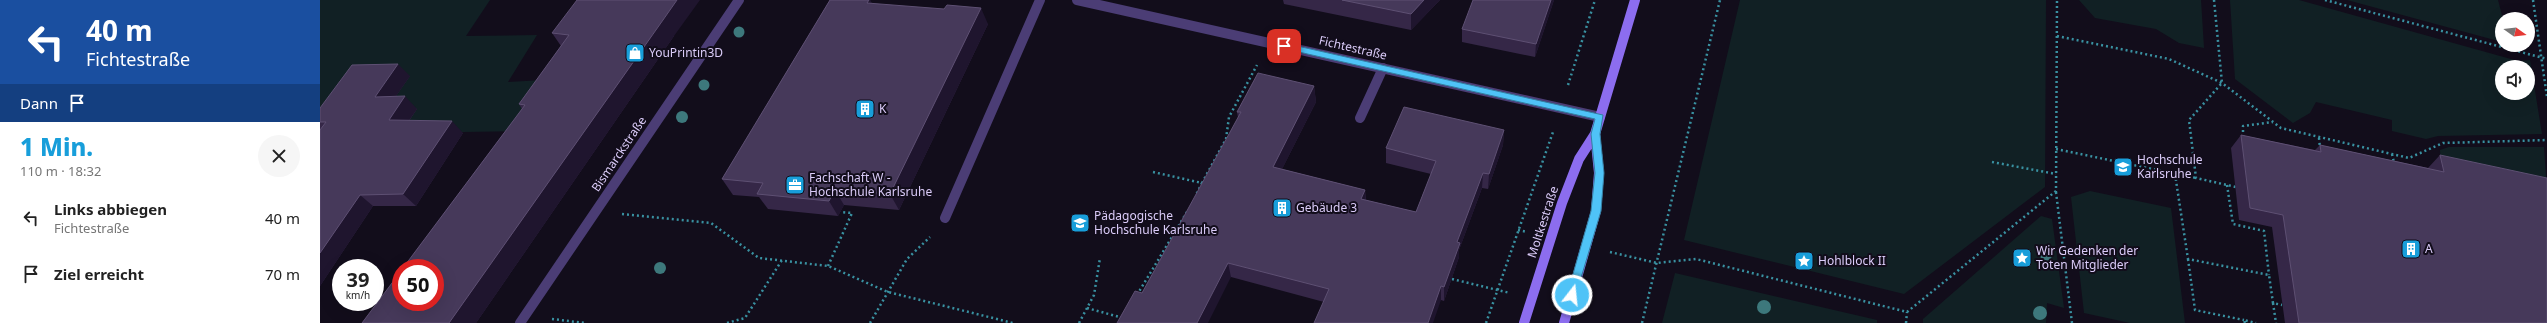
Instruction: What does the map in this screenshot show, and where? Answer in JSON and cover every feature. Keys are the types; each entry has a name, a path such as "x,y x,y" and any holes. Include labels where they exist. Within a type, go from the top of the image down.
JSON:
{"main road":[{"name":"Moltkestraße","path":"1524,323 1551,237 1579,158 1595,134 1635,0"},
{"name":"Moltkestraße","path":"1564,323 1596,211 1599,173 1595,134"}],"street":[{"name":"Bismarckstraße","path":"522,320 739,0"},
{"path":"945,218 1040,0"},
{"name":"Fichtestraße","path":"1077,0 1600,117"},
{"path":"1360,118 1383,68"}],"path":[{"path":"1486,323 1596,0"},
{"path":"1642,323 1720,0"},
{"path":"2057,0 2056,191 2072,323"},
{"path":"2196,178 2190,120 2222,83 2214,0"},
{"path":"2325,0 2547,59"},
{"path":"2533,0 2547,97"},
{"path":"2057,36 2169,59 2222,83 2281,128 2408,158 2443,143 2547,140"},
{"path":"1195,197 1226,139 1229,116 1270,43"},
{"path":"2242,141 2243,126 2273,122"},
{"path":"2319,138 2321,153"},
{"path":"2056,149 2236,187"},
{"path":"2392,154 2395,169"},
{"path":"1992,162 2056,174"},
{"path":"1153,172 1202,183"},
{"path":"2175,174 2195,310 2244,322 2256,323"},
{"path":"2227,185 2233,224 2264,231 2276,323"},
{"path":"1906,323 1907,312 2056,191"},
{"path":"1136,298 1188,210 1193,211"},
{"path":"596,212 711,223 759,258 828,266 888,292 1012,323"},
{"path":"828,266 852,213 841,212"},
{"path":"870,323 907,259 941,227 945,218"},
{"path":"1518,230 1551,237"},
{"path":"1586,245 1657,263 1696,259 1907,312"},
{"path":"1078,323 1094,295 1100,258"},
{"path":"2188,259 2269,275"},
{"path":"727,323 745,318 782,260"},
{"path":"2273,302 2282,305"},
{"path":"1087,308 1123,318 1128,311"},
{"path":"522,320 585,323"}],"shaded area":[{"path":"320,0 490,0 466,36 537,35 508,82 580,78 531,131 401,133 387,109 409,76 320,120"},
{"path":"1740,0 2046,0 2045,187 1904,294 1684,240"},
{"path":"2079,0 2201,0 2204,48 2179,43 2156,29 2095,18"},
{"path":"2230,0 2299,0 2514,60 2495,60 2495,100 2535,100 2535,91 2542,134 2438,136 2426,139 2392,131 2392,120 2316,102 2310,113 2293,123 2235,79"},
{"path":"2347,0 2498,0 2501,12 2495,12 2495,40"},
{"path":"2449,147 2544,147 2547,191 2441,167 2440,150"},
{"path":"2090,191 2171,208 2185,323 2130,323 2084,313 2071,197"},
{"path":"2041,216 2052,219 2064,308 2047,303 2046,323 1923,323 1923,319"},
{"path":"1675,273 1877,320 1877,323 1662,323"}],"building":[{"path":"577,0 677,0 449,323 362,323 371,311 384,311 384,294 392,283 392,311 444,311 444,259 410,259 525,105 519,104 569,35 552,33"},
{"name":"K","path":"830,0 869,0 867,3 944,9 947,5 981,8 890,194 835,190 829,201 757,194 763,183 722,179"},
{"path":"1342,0 1424,0 1411,14"},
{"path":"1473,0 1551,0 1536,44 1462,29"},
{"path":"398,64 375,97 405,96 389,120 452,121 403,194 360,195 320,253 320,130 326,122 320,122 320,108 352,65"},
{"name":"Gebäude 3","path":"1258,73 1314,86 1273,167 1365,190 1361,199 1416,212 1436,161 1386,148 1404,107 1504,130 1489,174 1483,173 1457,242 1460,243 1444,287 1441,286 1428,323 1314,323 1329,289 1228,263 1197,323 1117,323 1135,291 1142,293 1241,112 1237,112"},
{"name":"A","path":"2241,135 2321,152 2320,145 2444,172 2440,155 2547,178 2547,323 2299,323 2283,215 2250,208"}],"place":[{"name":"YouPrintin3D","path":"635,53"},
{"name":"K","path":"865,109"},
{"name":"Hochschule Karlsruhe","path":"2123,167"},
{"name":"Fachschaft W - Hochschule Karlsruhe","path":"795,185"},
{"name":"Gebäude 3","path":"1282,208"},
{"name":"Pädagogische Hochschule Karlsruhe","path":"1080,223"},
{"name":"A","path":"2411,249"},
{"name":"Wir Gedenken der Toten Mitglieder","path":"2022,258"},
{"name":"Hohlblock II","path":"1804,261"}],"route":[{"path":"1284,46 1600,117 1595,134 1599,173 1596,211 1572,295"}]}
